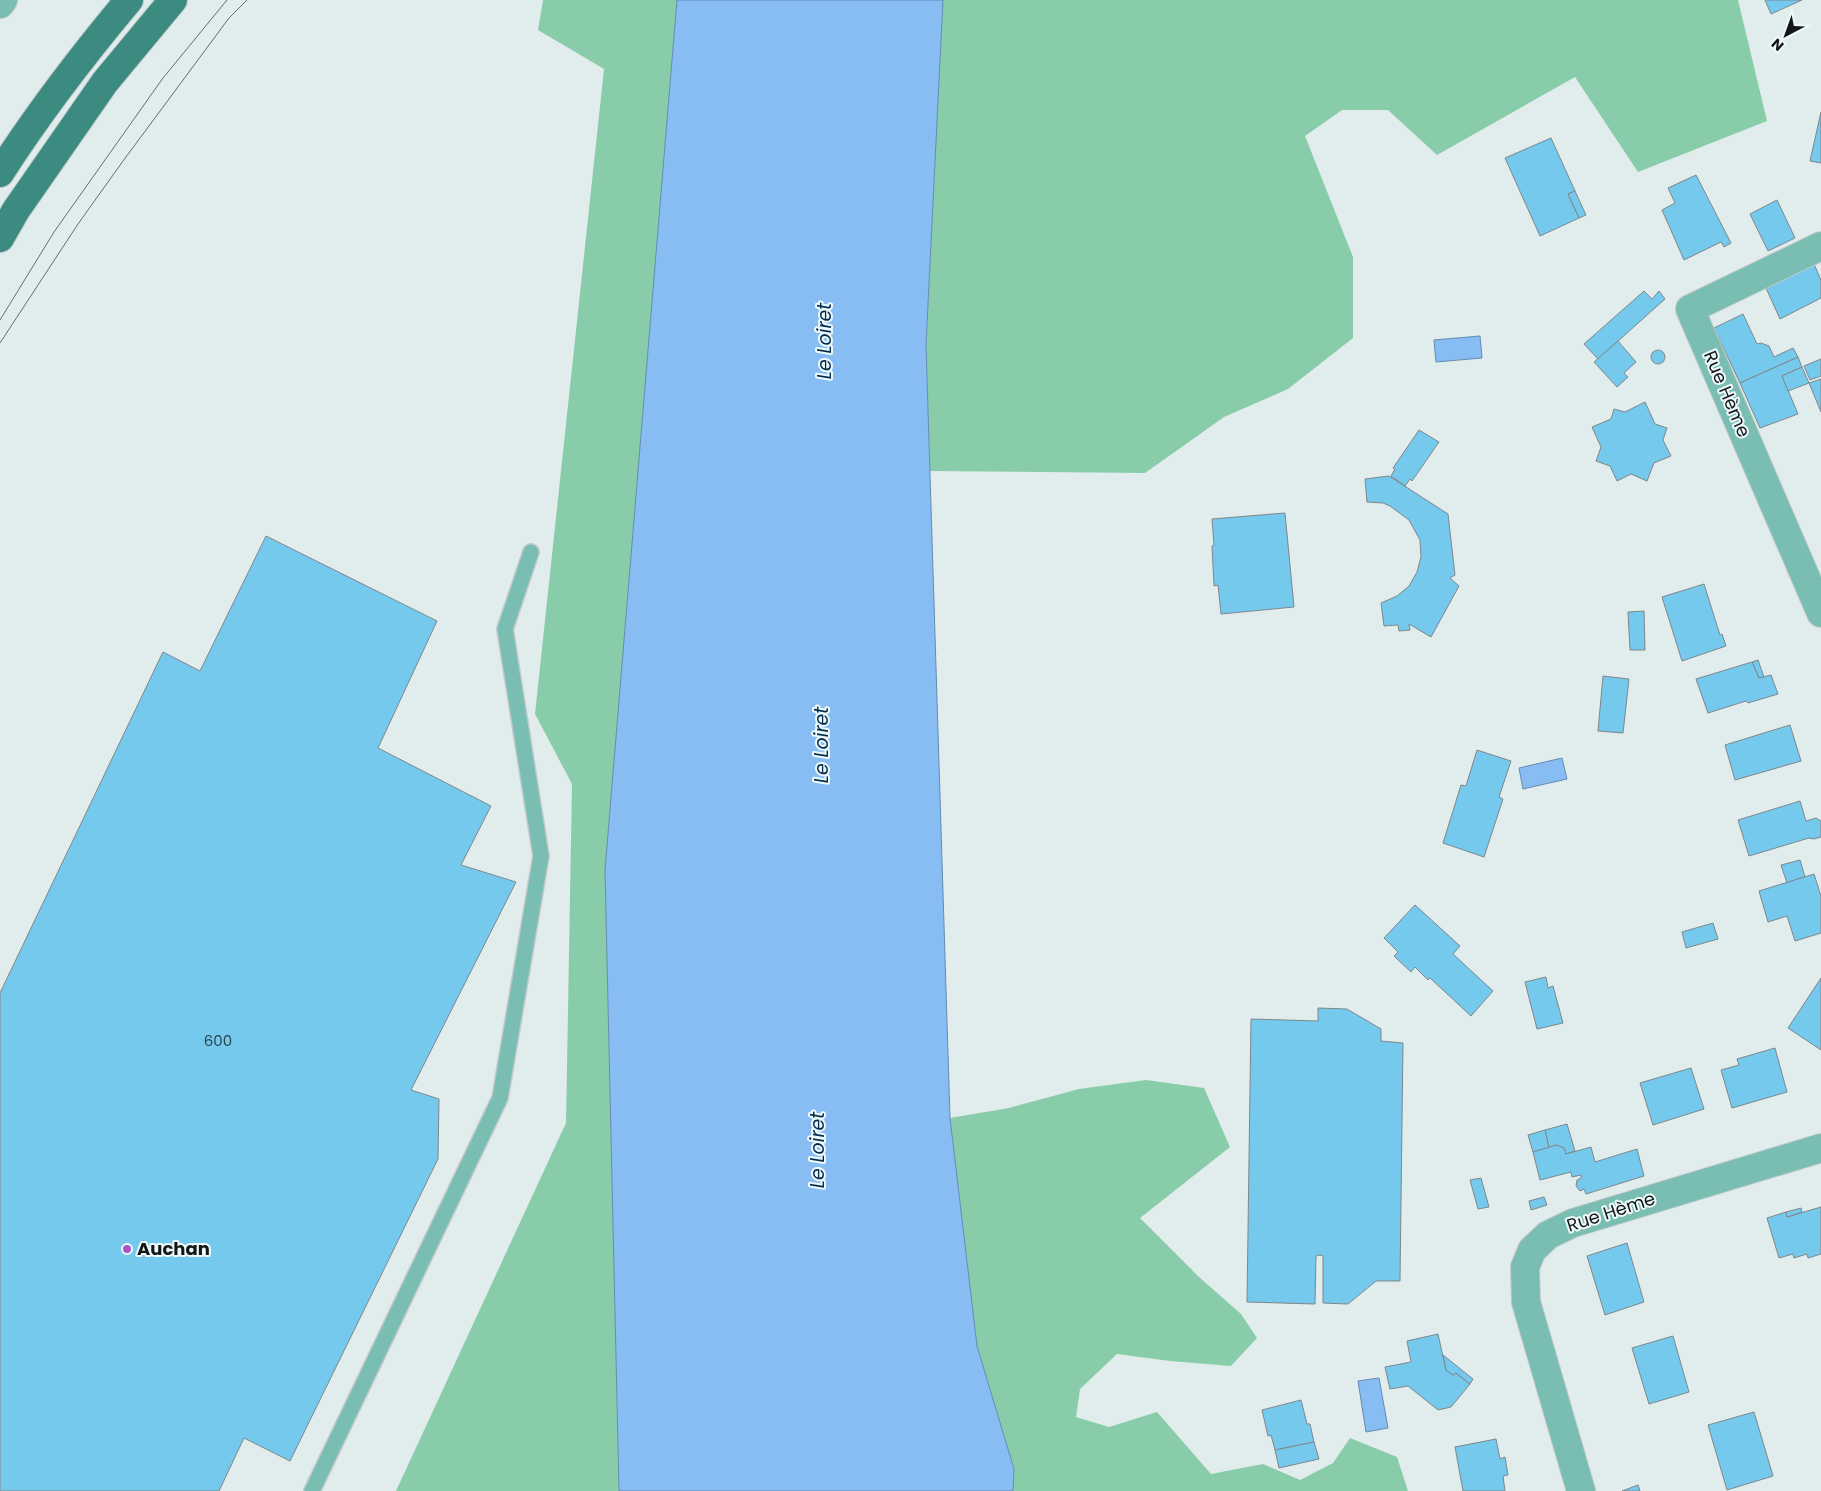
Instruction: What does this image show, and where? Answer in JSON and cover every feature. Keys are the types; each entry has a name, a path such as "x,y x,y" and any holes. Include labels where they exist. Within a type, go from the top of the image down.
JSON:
{"main road":[{"path":"0,173 24,135 85,53 129,0"},
{"path":"0,238 16,210 105,82 173,0"}],"street":[{"path":"0,4 3,0"},
{"name":"Rue Hème","path":"1821,246 1690,308 1821,613"},
{"name":"Rue Hème","path":"1581,1491 1526,1302 1525,1266 1532,1250 1548,1235 1573,1223 1821,1148"}],"lane":[{"path":"312,1491 500,1098 541,856 505,629 531,552"}],"green space":[{"path":"543,0 677,0 605,870 619,1491 396,1491 566,1123 572,784 535,714 604,69 538,30"},
{"path":"943,0 1738,0 1767,121 1638,172 1575,77 1437,155 1388,110 1342,110 1305,136 1353,257 1353,338 1288,389 1224,417 1145,473 930,471 926,345"},
{"path":"1146,1080 1204,1088 1230,1147 1140,1218 1199,1277 1241,1314 1257,1338 1231,1366 1117,1354 1080,1389 1076,1417 1109,1427 1157,1412 1211,1474 1263,1464 1300,1480 1333,1463 1350,1438 1397,1457 1408,1491 1013,1491 1014,1469 977,1346 950,1118 1009,1108 1079,1089"}],"water":[{"name":"Le Loiret","path":"677,0 943,0 926,345 950,1118 977,1346 1014,1469 1013,1491 619,1491 605,870"},
{"path":"1480,336 1482,358 1436,362 1434,340"},
{"path":"1562,758 1567,779 1523,789 1519,768"},
{"path":"1379,1378 1388,1428 1366,1432 1358,1381"}],"building":[{"path":"1765,0 1802,0 1771,14"},
{"path":"1821,112 1821,163 1810,161"},
{"path":"1551,138 1575,191 1568,194 1579,218 1540,236 1505,158"},
{"path":"1696,175 1731,243 1724,247 1721,242 1684,260 1662,210 1675,203 1668,188"},
{"path":"1575,191 1586,215 1579,218 1568,194"},
{"path":"1777,200 1795,238 1768,251 1750,214"},
{"path":"1814,264 1821,280 1821,298 1780,319 1766,288"},
{"path":"1644,291 1652,299 1659,291 1665,299 1598,359 1584,344"},
{"path":"1743,314 1757,344 1761,343 1769,346 1774,357 1793,348 1798,357 1740,383 1714,328"},
{"path":"1618,341 1636,362 1624,373 1628,377 1617,387 1594,362"},
{"path":"1655,350 1661,350 1665,357 1661,364 1655,364 1651,360 1651,354"},
{"path":"1798,357 1802,367 1782,376 1798,414 1760,428 1740,383"},
{"path":"1821,359 1821,376 1810,380 1804,366"},
{"path":"1802,367 1809,383 1788,391 1782,376"},
{"path":"1821,379 1821,412 1809,383"},
{"path":"1645,402 1655,424 1667,428 1663,440 1671,456 1654,463 1647,481 1631,474 1617,481 1610,466 1596,461 1601,447 1592,427 1611,419 1614,409 1625,412"},
{"path":"1419,430 1439,442 1412,481 1410,479 1405,486 1391,476 1395,469 1393,468"},
{"path":"1389,476 1448,514 1455,575 1450,578 1459,586 1431,637 1409,624 1410,630 1399,631 1398,625 1384,626 1381,603 1397,596 1409,586 1417,572 1421,557 1420,540 1409,520 1383,503 1367,502 1365,479"},
{"path":"1285,513 1294,607 1221,614 1218,585 1214,586 1212,519"},
{"path":"266,536 437,621 378,748 491,806 461,865 516,882 411,1090 439,1099 438,1159 290,1461 244,1438 219,1491 0,1491 0,993 163,652 200,671"},
{"path":"1704,584 1720,635 1722,634 1726,646 1682,661 1662,597"},
{"path":"1644,611 1645,650 1630,650 1628,612"},
{"path":"1758,660 1764,677 1759,678 1752,662"},
{"path":"1752,662 1759,678 1771,675 1778,694 1748,703 1746,701 1708,713 1696,679"},
{"path":"1603,676 1629,679 1623,733 1598,731"},
{"path":"1790,725 1801,761 1735,780 1725,745"},
{"path":"1477,750 1511,761 1499,797 1503,799 1484,857 1443,843 1461,785 1466,786"},
{"path":"1800,801 1806,821 1816,818 1821,821 1821,837 1809,838 1749,856 1738,820"},
{"path":"1800,860 1805,877 1787,883 1781,865"},
{"path":"1814,874 1821,896 1821,933 1795,941 1787,916 1768,922 1759,891"},
{"path":"1415,905 1460,946 1453,954 1493,991 1471,1016 1430,978 1428,980 1415,967 1411,972 1394,956 1398,952 1384,938"},
{"path":"1713,923 1718,939 1686,948 1682,932"},
{"path":"1546,977 1548,988 1553,986 1563,1023 1537,1029 1525,982"},
{"path":"1821,978 1821,1050 1788,1028"},
{"path":"1318,1008 1347,1009 1381,1029 1381,1041 1403,1043 1400,1281 1376,1281 1348,1304 1323,1303 1323,1256 1320,1255 1316,1256 1315,1304 1247,1302 1251,1019 1318,1021"},
{"path":"1775,1048 1787,1092 1732,1108 1721,1070 1739,1065 1737,1059"},
{"path":"1691,1068 1704,1109 1653,1125 1640,1083"},
{"path":"1567,1124 1575,1151 1566,1154 1564,1148 1556,1145 1549,1148 1545,1130"},
{"path":"1545,1130 1549,1148 1533,1152 1528,1135"},
{"path":"1556,1145 1564,1148 1566,1154 1591,1147 1595,1162 1637,1149 1644,1176 1586,1194 1584,1189 1580,1191 1576,1186 1577,1180 1581,1178 1581,1175 1572,1177 1571,1172 1540,1180 1533,1152"},
{"path":"1481,1178 1489,1207 1478,1209 1470,1180"},
{"path":"1544,1197 1547,1205 1531,1210 1529,1201"},
{"path":"1821,1207 1821,1254 1808,1258 1807,1254 1794,1258 1793,1254 1779,1258 1767,1218 1786,1212 1787,1217"},
{"path":"1801,1208 1802,1212 1787,1217 1786,1212"},
{"path":"1627,1243 1644,1302 1605,1315 1587,1256"},
{"path":"1438,1334 1446,1370 1453,1375 1456,1373 1470,1384 1451,1407 1438,1410 1408,1386 1390,1389 1385,1367 1411,1362 1407,1341"},
{"path":"1673,1336 1689,1392 1649,1404 1632,1348"},
{"path":"1443,1355 1473,1379 1470,1384 1456,1373 1453,1375 1446,1370"},
{"path":"1301,1400 1307,1424 1310,1424 1314,1442 1275,1450 1271,1435 1268,1436 1262,1410"},
{"path":"1754,1412 1773,1476 1727,1490 1708,1425"},
{"path":"1496,1439 1500,1459 1505,1457 1508,1475 1503,1476 1505,1491 1463,1491 1455,1447"},
{"path":"1314,1442 1319,1459 1279,1468 1275,1450"},
{"path":"1638,1485 1640,1491 1622,1491"}],"tram line":[{"path":"0,320 54,232 163,78 227,0"},
{"path":"0,343 78,224 123,161 229,18 247,0"}],"place":[{"name":"Auchan","path":"127,1249"}]}
